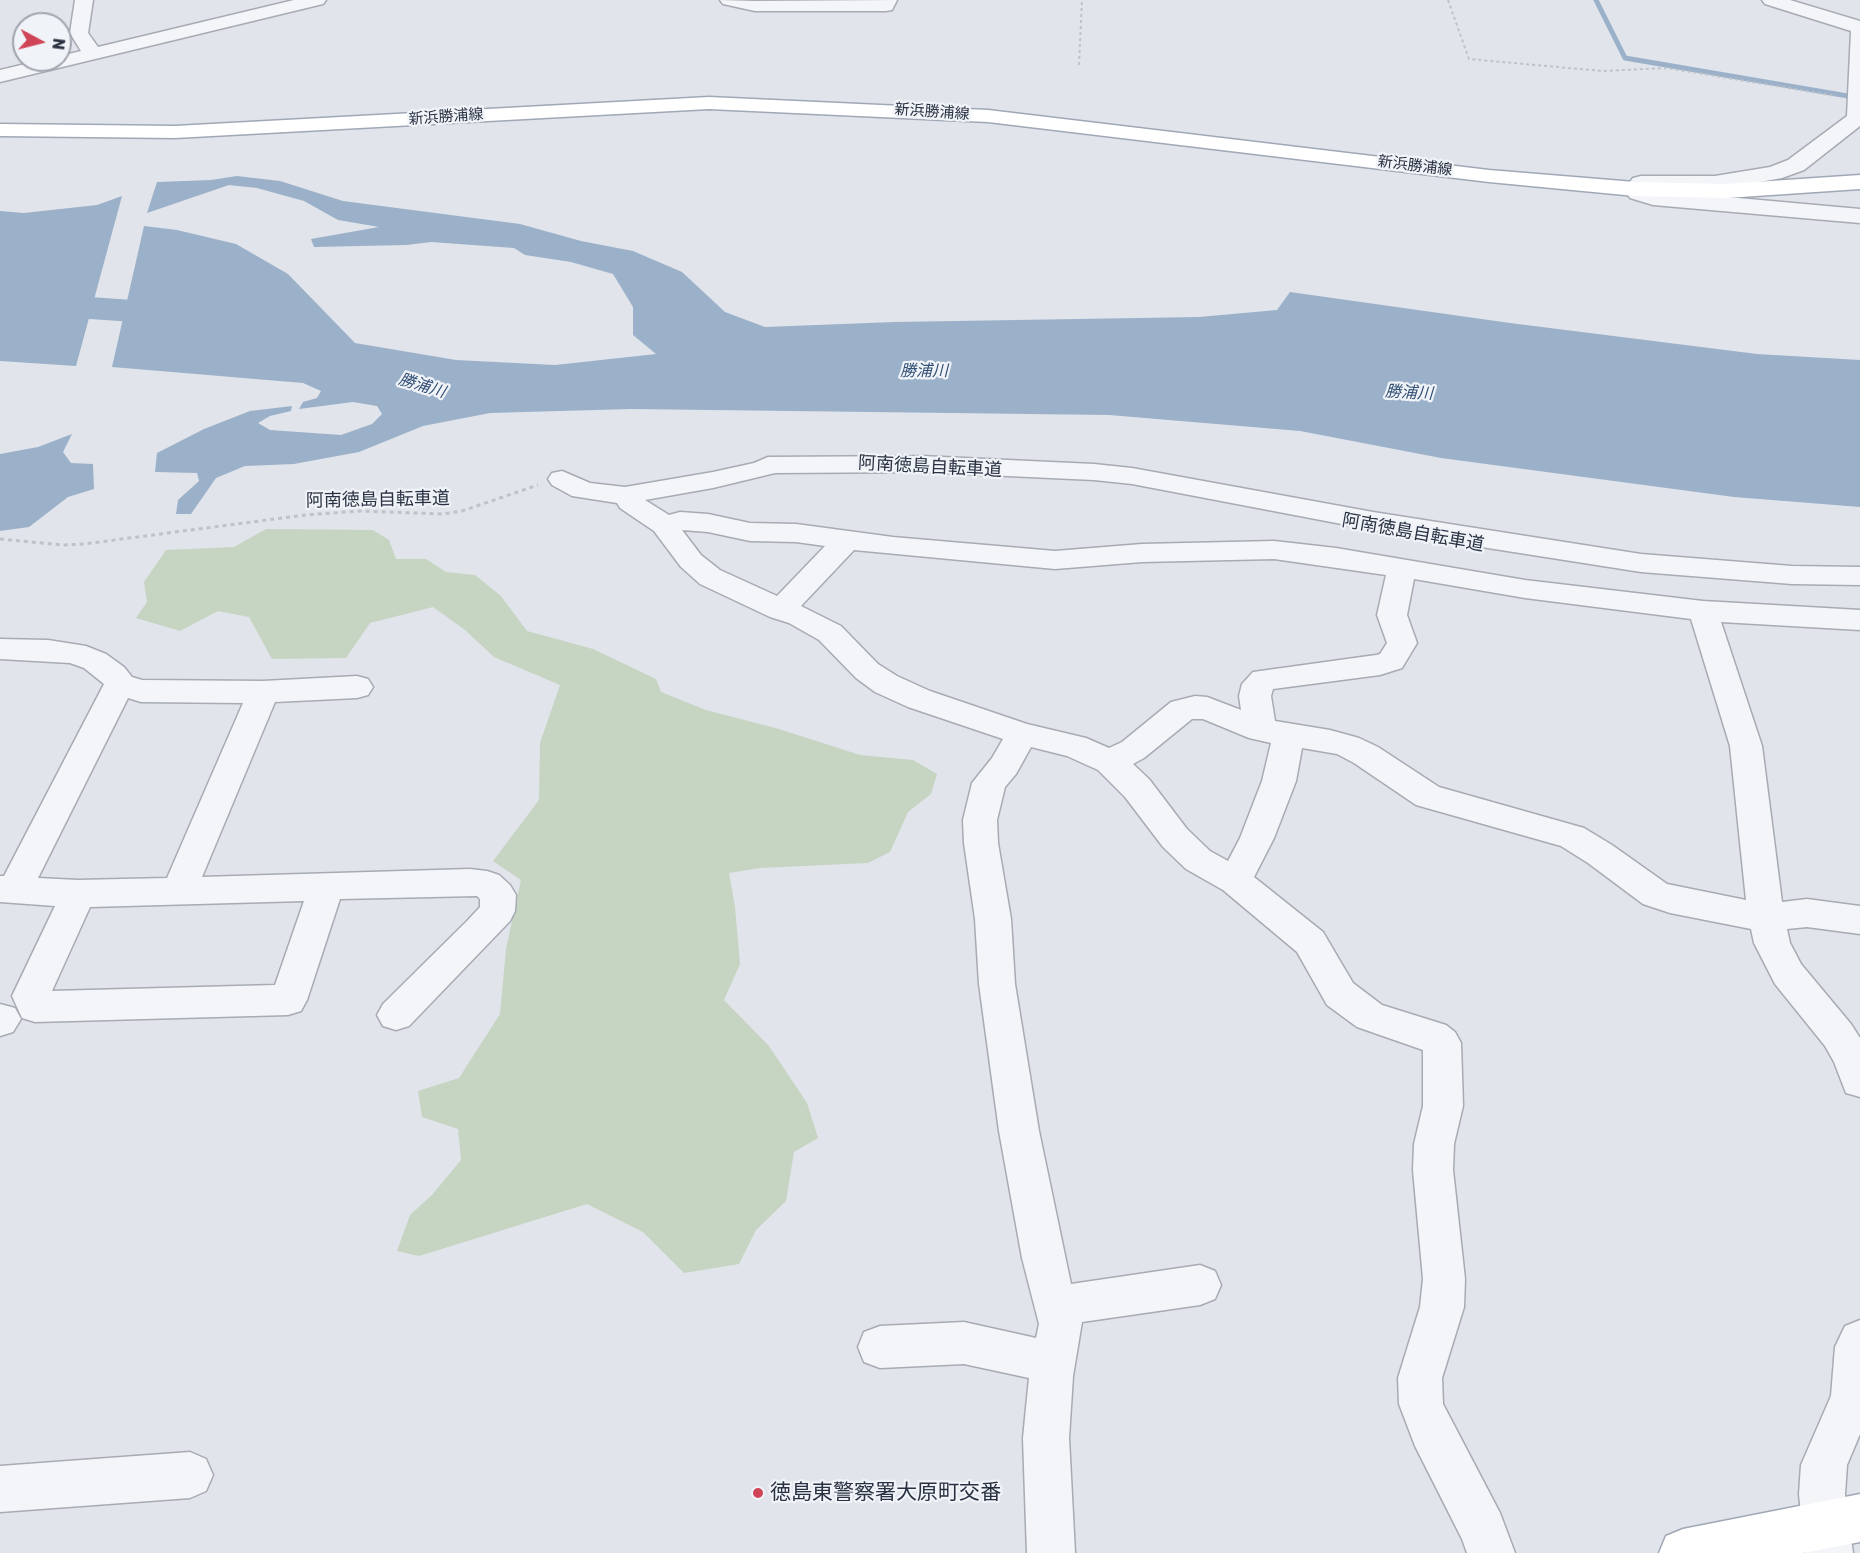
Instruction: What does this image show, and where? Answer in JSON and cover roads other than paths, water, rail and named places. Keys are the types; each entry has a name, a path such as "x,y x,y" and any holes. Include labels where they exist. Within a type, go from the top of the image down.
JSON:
{"main road":[{"name":"新浜勝浦線","path":"0,130 175,132 709,103 814,106 988,116 1489,176 1635,189 1726,191 1860,182"},
{"path":"1683,1553 1838,1533"}],"street":[{"path":"84,0 79,33 92,53"},
{"path":"0,76 317,0"},
{"path":"729,0 755,6 886,6 888,0"},
{"path":"1771,0 1856,26 1860,32 1856,119 1796,165 1774,173 1715,183 1641,183 1635,189 1638,193 1653,198 1860,216"},
{"path":"562,479 582,490 625,495 713,480 763,469 768,465 921,464 1094,472 1132,476 1372,521 1630,561 1792,575 1860,576"},
{"path":"625,495 630,502 664,525 691,561 710,577 781,610 800,616 830,633 867,671 886,684 919,699 1022,734 1074,746 1110,762 1137,788 1175,838 1190,853 1235,881 1310,942 1340,994 1370,1016 1433,1036 1442,1043 1443,1106 1434,1144 1433,1170 1444,1279 1442,1307 1420,1378 1421,1404 1431,1430 1482,1530 1491,1553"},
{"path":"664,525 689,522 741,531 796,534 893,546 1055,560 1142,553 1274,550 1336,557 1526,589 1711,612 1860,620"},
{"path":"781,610 847,540"},
{"path":"1235,881 1257,838 1279,781 1274,732 1256,696 1258,684 1264,679 1380,665 1391,661 1402,643 1392,615 1402,569"},
{"path":"1711,612 1754,606 1792,605 1860,598"},
{"path":"1711,612 1746,746 1766,918 1772,942 1788,974 1838,1035 1852,1058 1860,1081"},
{"path":"0,649 75,653 94,661 113,674 121,685 141,691 263,692 357,687"},
{"path":"121,685 114,692 7,890 78,894 470,882 487,885 498,895 497,911 396,1015"},
{"path":"180,891 263,692"},
{"path":"1110,762 1133,750 1182,710 1195,707 1207,708 1274,732 1348,746 1366,755 1428,796 1572,837 1600,854 1655,894 1670,899 1766,918 1780,914 1807,913 1860,920"},
{"path":"1022,734 1004,766 989,783 980,820 981,843 993,919 997,984 1019,1131 1043,1258 1061,1324 1053,1364 1046,1438 1052,1553"},
{"path":"78,894 31,996 35,1007 288,1000 327,886"},
{"path":"1057,1305 1200,1285"},
{"path":"1838,1533 1822,1494 1824,1465 1853,1397 1857,1347 1860,1341"},
{"path":"880,1347 964,1343 1008,1351 1053,1364"},
{"path":"0,1489 190,1475"}],"water":[{"path":"237,176 280,181 343,201 520,224 581,241 633,251 682,272 725,312 765,327 894,322 1199,317 1277,310 1290,292 1757,354 1860,360 1860,507 1734,497 1441,458 1300,431 1109,415 631,409 490,413 423,426 359,452 294,464 245,466 216,478 191,514 176,514 178,500 199,481 197,473 155,472 157,453 204,429 250,411 292,406 291,411 270,416 258,423 270,430 341,435 372,424 382,414 377,406 353,402 299,409 303,402 317,398 321,391 303,383 112,367 144,226 177,230 236,244 288,274 355,343 456,360 555,365 656,354 633,335 633,307 613,274 571,262 525,255 514,248 431,242 407,245 314,247 311,239 379,227 338,220 304,201 257,188 229,185 147,213 157,182 211,180"},
{"path":"122,196 76,366 0,361 0,211 24,213 97,205"},
{"path":"72,434 63,452 71,463 93,464 94,489 68,497 29,527 0,531 0,454 38,447"}],"waterway":[{"path":"1596,0 1625,58 1860,98"},
{"name":"勝浦川","path":"0,299 32,304 191,315"}],"place":[{"name":"徳島東警察署大原町交番","path":"758,1493"}]}
